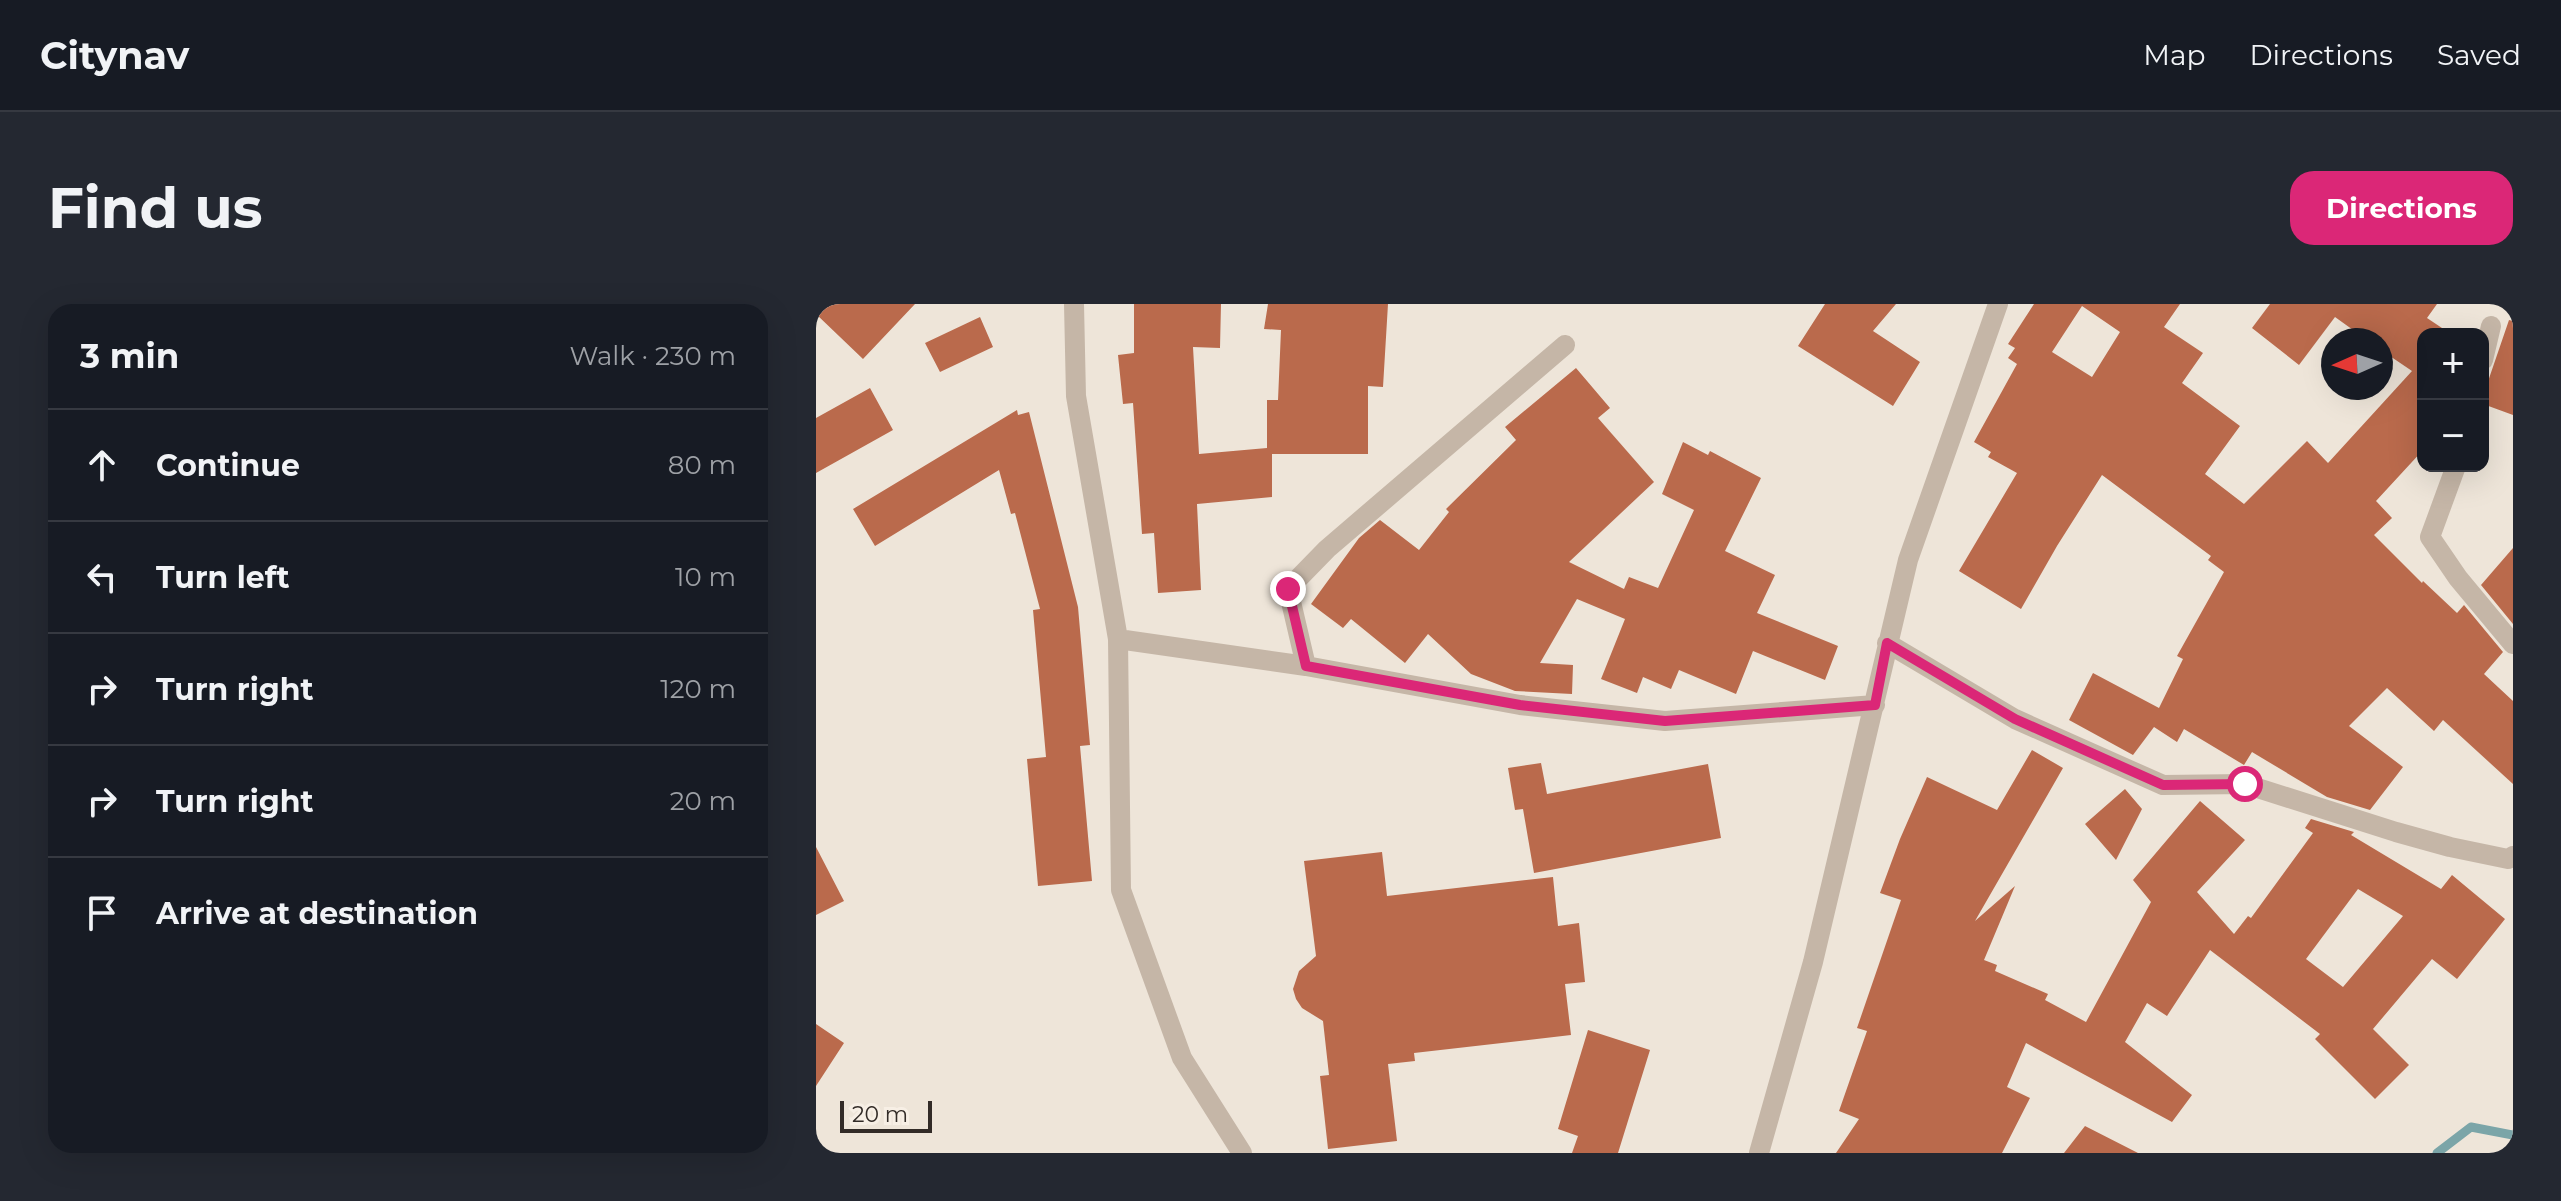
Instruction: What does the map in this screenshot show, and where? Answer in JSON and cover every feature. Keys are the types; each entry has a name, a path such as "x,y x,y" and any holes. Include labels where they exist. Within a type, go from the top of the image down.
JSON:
{"street":[{"path":"1074,304 1076,396 1118,639 1121,890 1182,1058 1242,1153"},
{"path":"1759,1153 1813,962 1908,560 1998,304"},
{"path":"2489,334 2491,326"},
{"path":"1306,666 1288,589 1327,549 1565,345"},
{"path":"2454,472 2430,537 2458,578 2513,644"},
{"path":"1118,639 1306,666 1520,705 1665,721 1875,705"},
{"path":"1887,643 2015,719 2163,785 2245,784 2450,847 2508,859 2513,856"}],"building":[{"path":"816,304 915,304 863,359 816,314"},
{"path":"1134,304 1221,304 1220,348 1193,347 1199,454 1267,448 1267,400 1278,400 1281,330 1264,329 1268,304 1388,304 1383,387 1368,386 1368,454 1272,454 1272,497 1197,504 1201,590 1158,593 1154,533 1142,534 1133,403 1123,404 1118,355 1134,353"},
{"path":"1825,304 1896,304 1873,331 1920,362 1893,406 1798,346"},
{"path":"2034,304 2180,304 2164,327 2203,353 2182,383 2240,426 2205,474 2244,504 2307,441 2328,463 2386,400 2393,400 2393,392 2412,371 2393,358 2393,328 2350,328 2335,317 2327,328 2321,328 2321,336 2299,365 2252,328 2270,304 2437,304 2427,318 2442,328 2417,328 2417,457 2376,501 2392,518 2374,535 2457,613 2464,605 2503,652 2484,674 2513,701 2513,784 2443,720 2434,731 2387,688 2349,726 2403,767 2370,810 2327,797 2252,752 2244,765 2184,729 2177,742 2154,727 2133,755 2069,720 2093,673 2159,708 2183,659 2177,656 2224,572 2208,560 2211,556 2102,475 2021,609 1959,571 2017,473 1988,457 1991,452 1974,442 2017,364 2008,358 2015,348 2008,344","holes":["2082,306 2120,332 2092,377 2052,352"]},
{"path":"980,317 993,347 940,372 925,343"},
{"path":"2509,320 2513,321 2513,415 2489,406 2489,378"},
{"path":"1576,368 1610,408 1598,418 1654,482 1569,562 1624,589 1629,577 1658,588 1694,510 1662,494 1683,442 1708,455 1710,451 1761,478 1725,551 1775,575 1757,613 1838,646 1825,680 1753,651 1736,694 1679,670 1671,689 1643,677 1637,693 1601,679 1625,619 1577,599 1540,663 1573,665 1572,694 1515,691 1471,674 1428,634 1405,663 1351,619 1343,628 1311,604 1359,538 1380,520 1419,550 1449,512 1446,509 1516,440 1505,427"},
{"path":"870,388 893,430 816,473 816,418"},
{"path":"1017,410 1018,415 1029,412 1078,607 1090,745 1080,746 1092,881 1038,886 1027,759 1046,757 1033,610 1040,609 1015,513 1011,514 999,470 875,546 853,509"},
{"path":"2513,548 2513,624 2481,585"},
{"path":"2032,750 2063,768 1975,921 2015,886 1984,960 1997,965 1995,971 2048,994 2045,1000 2086,1022 2151,902 2133,880 2200,801 2245,840 2197,892 2234,934 2248,916 2251,918 2313,833 2305,828 2311,819 2354,832 2351,835 2441,889 2452,875 2505,919 2457,979 2432,959 2373,1029 2409,1065 2375,1099 2315,1039 2320,1034 2210,950 2167,1016 2147,1003 2125,1042 2192,1095 2172,1122 2026,1043 2007,1087 2030,1098 2002,1153 1836,1153 1859,1119 1839,1111 1867,1031 1857,1028 1901,900 1880,893 1927,777 1997,810","holes":["2358,889 2403,916 2343,987 2306,959"]},
{"path":"1541,763 1547,794 1708,764 1721,838 1534,873 1523,809 1515,810 1508,768"},
{"path":"2125,789 2142,809 2116,860 2085,824"},
{"path":"816,847 844,901 816,915"},
{"path":"1382,852 1387,896 1553,877 1558,926 1579,923 1585,982 1565,984 1571,1035 1414,1053 1415,1061 1388,1064 1397,1141 1328,1149 1320,1076 1329,1075 1323,1021 1302,1008 1293,989 1299,971 1316,956 1304,861"},
{"path":"816,1024 844,1043 816,1086"},
{"path":"1588,1030 1650,1050 1618,1153 1572,1153 1578,1136 1558,1129"},
{"path":"2085,1126 2138,1153 2064,1153"}],"waterway":[{"path":"2437,1153 2471,1127 2513,1135"}],"route":[{"path":"1288,589 1306,666 1520,705 1665,721 1875,705 1887,643 2015,719 2163,785 2245,784"}]}
